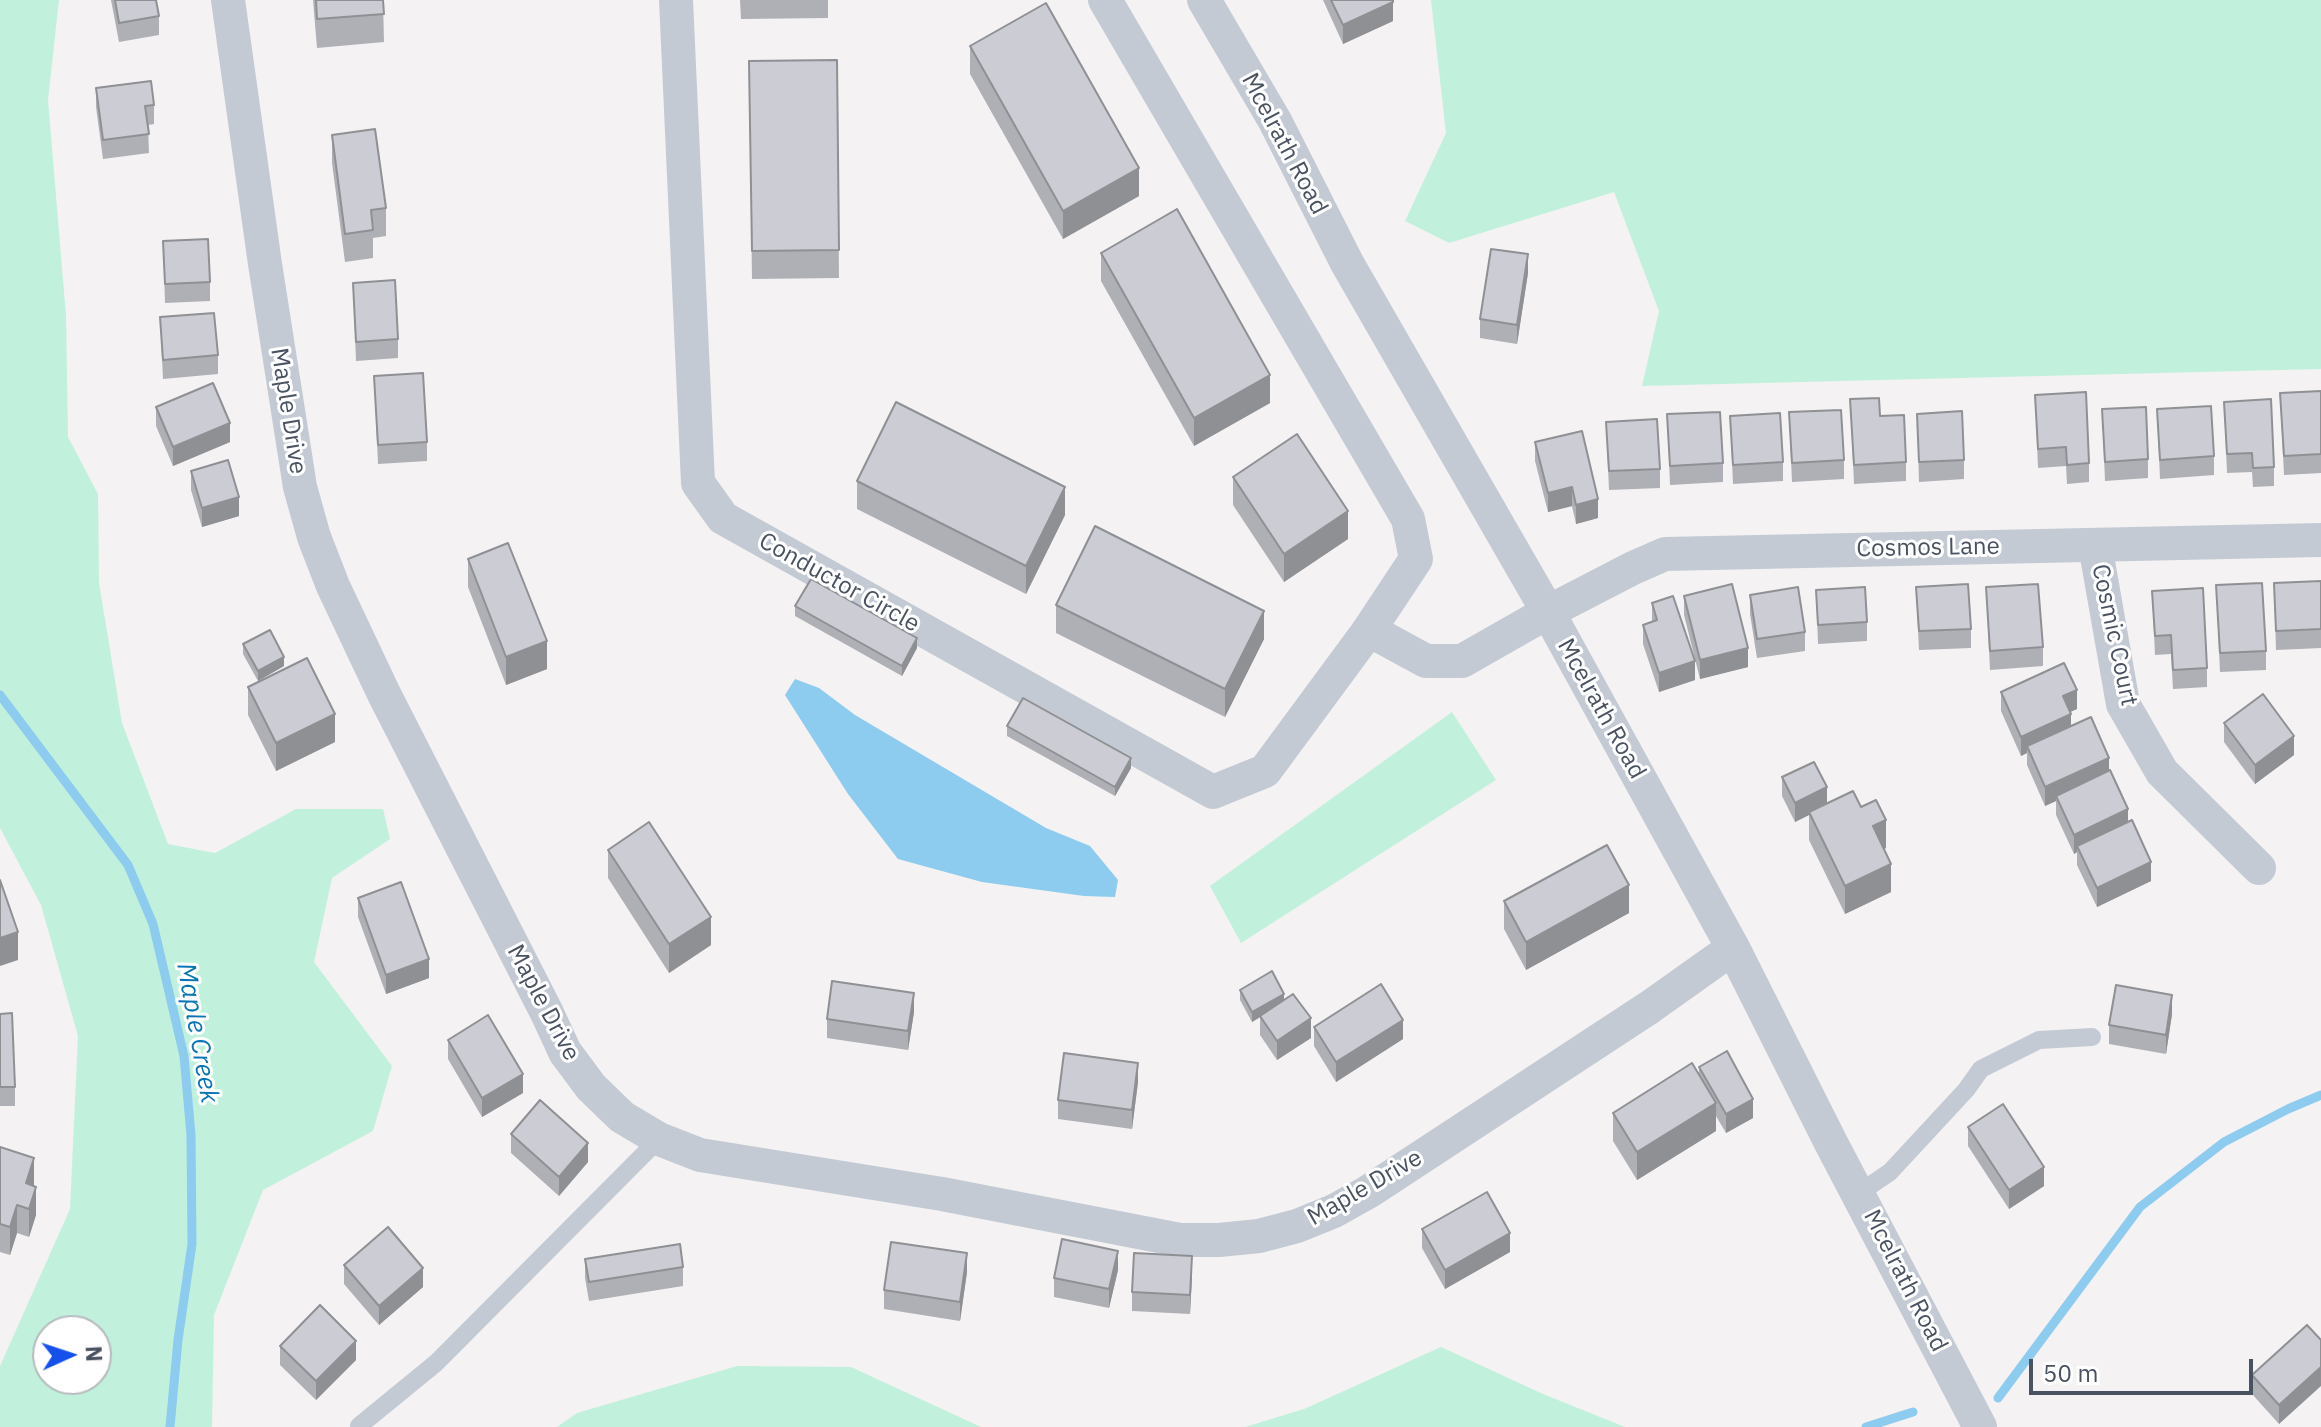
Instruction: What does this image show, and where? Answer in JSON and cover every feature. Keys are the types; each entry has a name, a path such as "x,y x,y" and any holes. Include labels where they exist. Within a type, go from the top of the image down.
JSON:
{"street":[{"name":"Maple Drive","path":"228,0 300,487 314,537 333,586 384,694 565,1052 591,1087 622,1117 659,1139 700,1155 942,1194 1180,1240 1259,1236 1297,1226 1334,1211 1368,1192 1650,1007 1733,948"},
{"name":"Conductor Circle","path":"676,0 698,483 723,518 1213,792 1265,771 1369,630 1416,559 1408,519 1105,0"},
{"name":"Mcelrath Road","path":"1204,0 1275,121 1347,263 1548,612 1733,948 1980,1427"},
{"name":"Cosmos Lane","path":"1548,612 1665,554 2321,540"},
{"name":"Cosmic Court","path":"2095,545 2123,704 2162,772 2259,868"},
{"path":"1369,630 1426,661 1462,661 1548,612"}],"lane":[{"path":"1859,1193 1890,1172 1966,1090 1981,1069 2039,1040 2092,1037"},
{"path":"359,1426 436,1363 659,1139"}],"green space":[{"path":"0,0 59,0 48,100 66,316 68,437 98,494 99,583 122,723 168,844 215,853 296,809 383,809 390,839 332,878 314,962 392,1066 373,1131 263,1190 214,1315 212,1427 0,1427 0,1366 70,1209 78,1036 41,905 0,828"},
{"path":"1431,0 2321,0 2321,369 1642,386 1659,311 1614,192 1449,243 1405,221 1446,133"},
{"path":"1452,712 1496,780 1241,943 1210,886"},
{"path":"1441,1347 1543,1394 1625,1427 1245,1427 1304,1409"},
{"path":"737,1366 851,1367 981,1427 557,1427 577,1413"}],"water":[{"path":"795,679 819,688 855,715 1046,828 1090,846 1118,880 1115,897 1084,896 982,882 898,859 848,794 785,695"}],"building":[{"path":"115,0 156,0 159,16 119,23"},
{"path":"316,0 383,0 384,14 317,19"},
{"path":"1331,0 1393,0 1393,2 1343,25"},
{"path":"1046,3 1139,168 1063,211 970,46"},
{"path":"837,60 839,250 752,251 749,61"},
{"path":"151,81 154,105 145,106 149,134 103,140 96,88"},
{"path":"375,129 386,208 371,210 373,230 345,234 332,135"},
{"path":"1177,209 1270,375 1194,418 1101,253"},
{"path":"208,239 210,282 165,284 163,241"},
{"path":"1491,249 1528,254 1517,325 1480,319"},
{"path":"395,280 398,339 356,342 353,283"},
{"path":"214,313 218,355 163,360 160,317"},
{"path":"423,373 427,442 378,445 374,376"},
{"path":"213,383 230,423 173,447 156,407"},
{"path":"2321,391 2321,454 2284,456 2280,393"},
{"path":"2086,392 2089,463 2067,465 2066,447 2038,449 2035,395"},
{"path":"1879,398 1880,416 1904,415 1906,462 1854,465 1850,399"},
{"path":"2271,399 2274,467 2253,468 2252,453 2227,454 2224,402"},
{"path":"896,402 1065,487 1026,566 857,481"},
{"path":"2211,406 2214,456 2160,460 2157,409"},
{"path":"2146,407 2148,459 2105,462 2102,409"},
{"path":"1841,410 1844,460 1792,463 1789,412"},
{"path":"1962,411 1964,460 1919,462 1917,414"},
{"path":"1720,412 1723,463 1670,466 1667,414"},
{"path":"1780,413 1783,462 1733,465 1730,416"},
{"path":"1657,419 1660,469 1609,471 1606,422"},
{"path":"1582,431 1598,499 1576,505 1572,487 1548,493 1535,442"},
{"path":"1297,434 1348,511 1284,554 1233,477"},
{"path":"228,460 239,497 202,508 191,471"},
{"path":"1095,526 1264,611 1225,689 1056,605"},
{"path":"508,543 547,641 506,657 468,559"},
{"path":"811,579 917,638 902,666 795,606"},
{"path":"2321,581 2321,629 2276,631 2274,583"},
{"path":"2262,583 2266,651 2220,653 2216,585"},
{"path":"1732,584 1748,648 1700,660 1684,596"},
{"path":"1968,584 1971,629 1919,631 1916,587"},
{"path":"2038,584 2043,647 1990,651 1986,587"},
{"path":"1798,587 1805,632 1757,639 1750,595"},
{"path":"1865,587 1867,622 1818,625 1816,590"},
{"path":"2203,588 2207,668 2173,670 2171,635 2155,636 2152,591"},
{"path":"1673,596 1695,661 1659,673 1643,625 1657,620 1652,603"},
{"path":"270,630 284,657 258,671 243,644"},
{"path":"307,658 335,714 276,743 248,687"},
{"path":"2064,663 2077,690 2063,696 2071,714 2021,737 2001,692"},
{"path":"2263,694 2294,736 2255,765 2224,723"},
{"path":"1023,698 1131,758 1115,787 1007,726"},
{"path":"2091,717 2109,758 2045,787 2027,746"},
{"path":"1814,762 1827,787 1795,803 1782,777"},
{"path":"2110,770 2128,809 2074,835 2056,796"},
{"path":"1853,791 1861,807 1876,800 1886,820 1873,826 1891,864 1845,886 1809,812"},
{"path":"2132,820 2151,862 2097,888 2077,846"},
{"path":"649,822 711,917 669,944 608,850"},
{"path":"1607,845 1629,885 1526,942 1504,901"},
{"path":"0,880 18,932 0,938"},
{"path":"401,882 429,959 386,975 358,898"},
{"path":"1272,971 1284,994 1252,1012 1240,990"},
{"path":"832,981 914,993 908,1031 827,1019"},
{"path":"1381,984 1403,1020 1336,1062 1314,1027"},
{"path":"2116,985 2172,995 2166,1035 2109,1025"},
{"path":"1293,994 1311,1018 1277,1041 1260,1016"},
{"path":"12,1013 15,1087 0,1087 0,1014"},
{"path":"488,1015 523,1074 482,1098 448,1040"},
{"path":"1727,1051 1753,1099 1726,1114 1699,1067"},
{"path":"1064,1053 1138,1063 1132,1110 1058,1100"},
{"path":"1692,1063 1716,1103 1637,1152 1613,1113"},
{"path":"540,1100 588,1143 559,1177 511,1134"},
{"path":"2003,1104 2044,1167 2009,1190 1968,1127"},
{"path":"0,1147 34,1158 26,1183 36,1187 29,1209 17,1205 10,1227 0,1224"},
{"path":"1487,1192 1510,1233 1445,1270 1422,1229"},
{"path":"388,1227 423,1268 379,1306 344,1265"},
{"path":"1062,1239 1118,1251 1109,1289 1054,1278"},
{"path":"891,1242 967,1253 960,1302 884,1290"},
{"path":"680,1244 683,1267 589,1282 585,1259"},
{"path":"1134,1253 1192,1256 1190,1295 1132,1292"},
{"path":"320,1305 356,1341 316,1381 280,1346"},
{"path":"2307,1325 2321,1340 2321,1367 2279,1405 2252,1375"}],"waterway":[{"name":"Maple Creek","path":"0,695 128,865 153,924 184,1056 191,1135 192,1244 178,1340 170,1427"},
{"path":"1998,1398 2140,1207 2224,1142 2321,1095"},
{"path":"1866,1427 1913,1412"}]}
